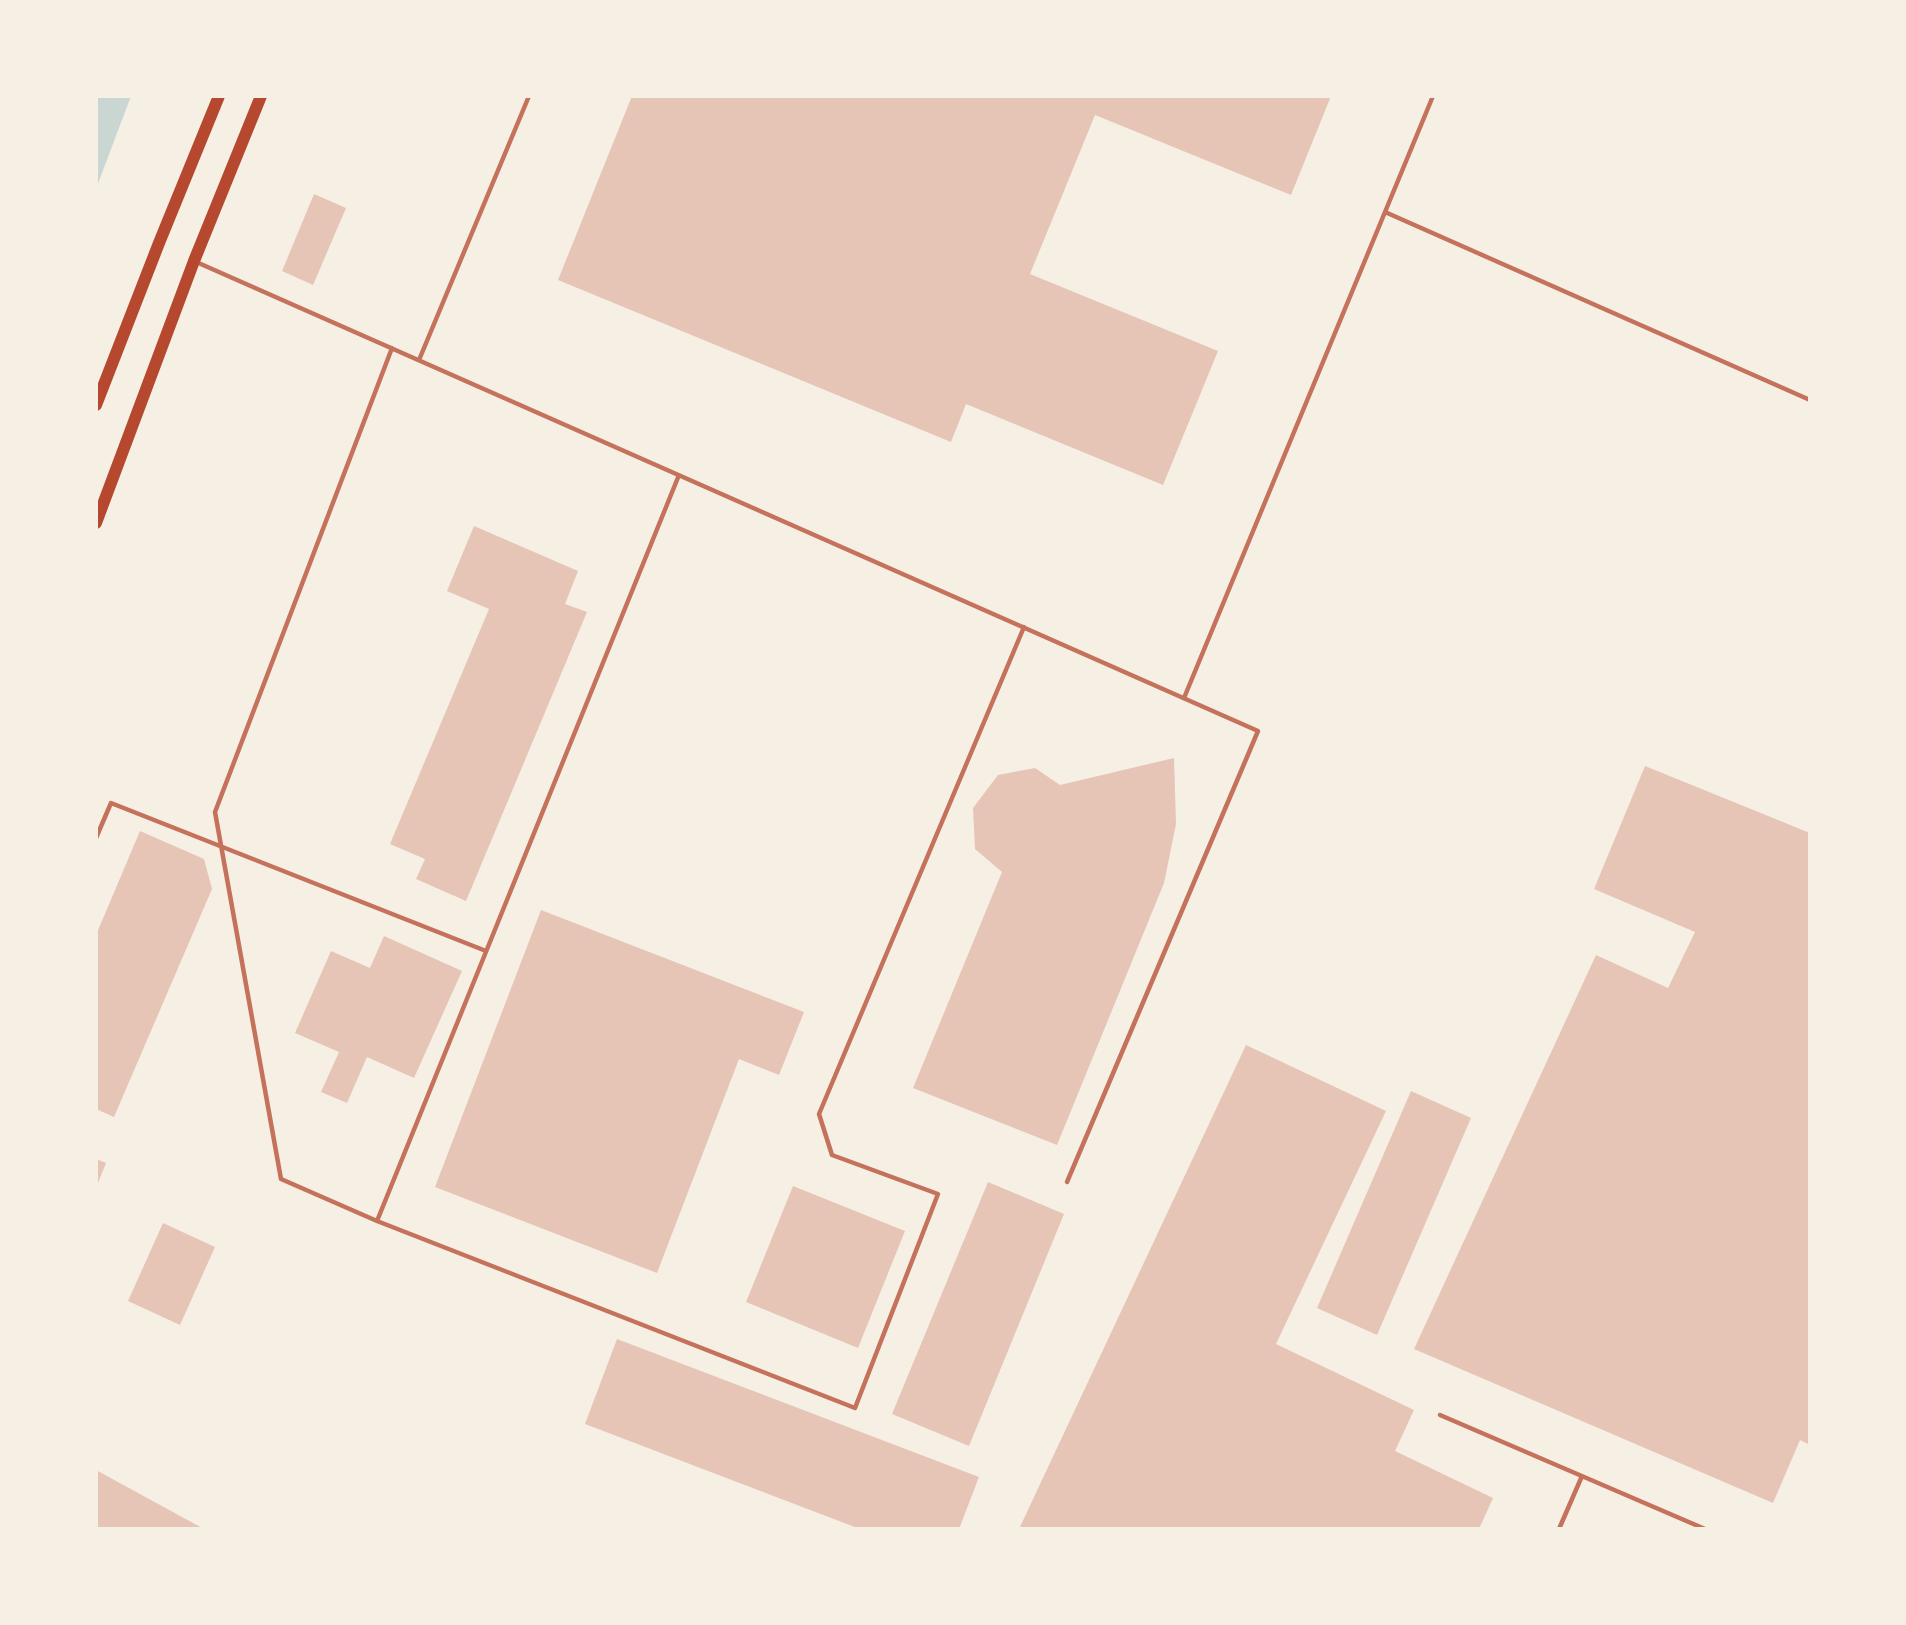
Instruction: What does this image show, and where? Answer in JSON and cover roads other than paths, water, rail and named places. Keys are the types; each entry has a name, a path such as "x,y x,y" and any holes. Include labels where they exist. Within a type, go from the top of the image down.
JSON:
{"main road":[{"path":"96,405 219,96"},
{"path":"96,522 194,261 261,96"}],"lane":[{"path":"419,360 529,96"},
{"path":"1184,698 1433,96"},
{"path":"1384,212 1810,399"},
{"path":"194,261 1258,730 1067,1182"},
{"path":"392,348 215,812 280,1179 378,1221 855,1408 938,1194 832,1155 819,1114 1024,627"},
{"path":"378,1221 679,475"},
{"path":"96,838 111,803 486,951"},
{"path":"1440,1415 1705,1529"},
{"path":"1559,1529 1582,1476"}]}
